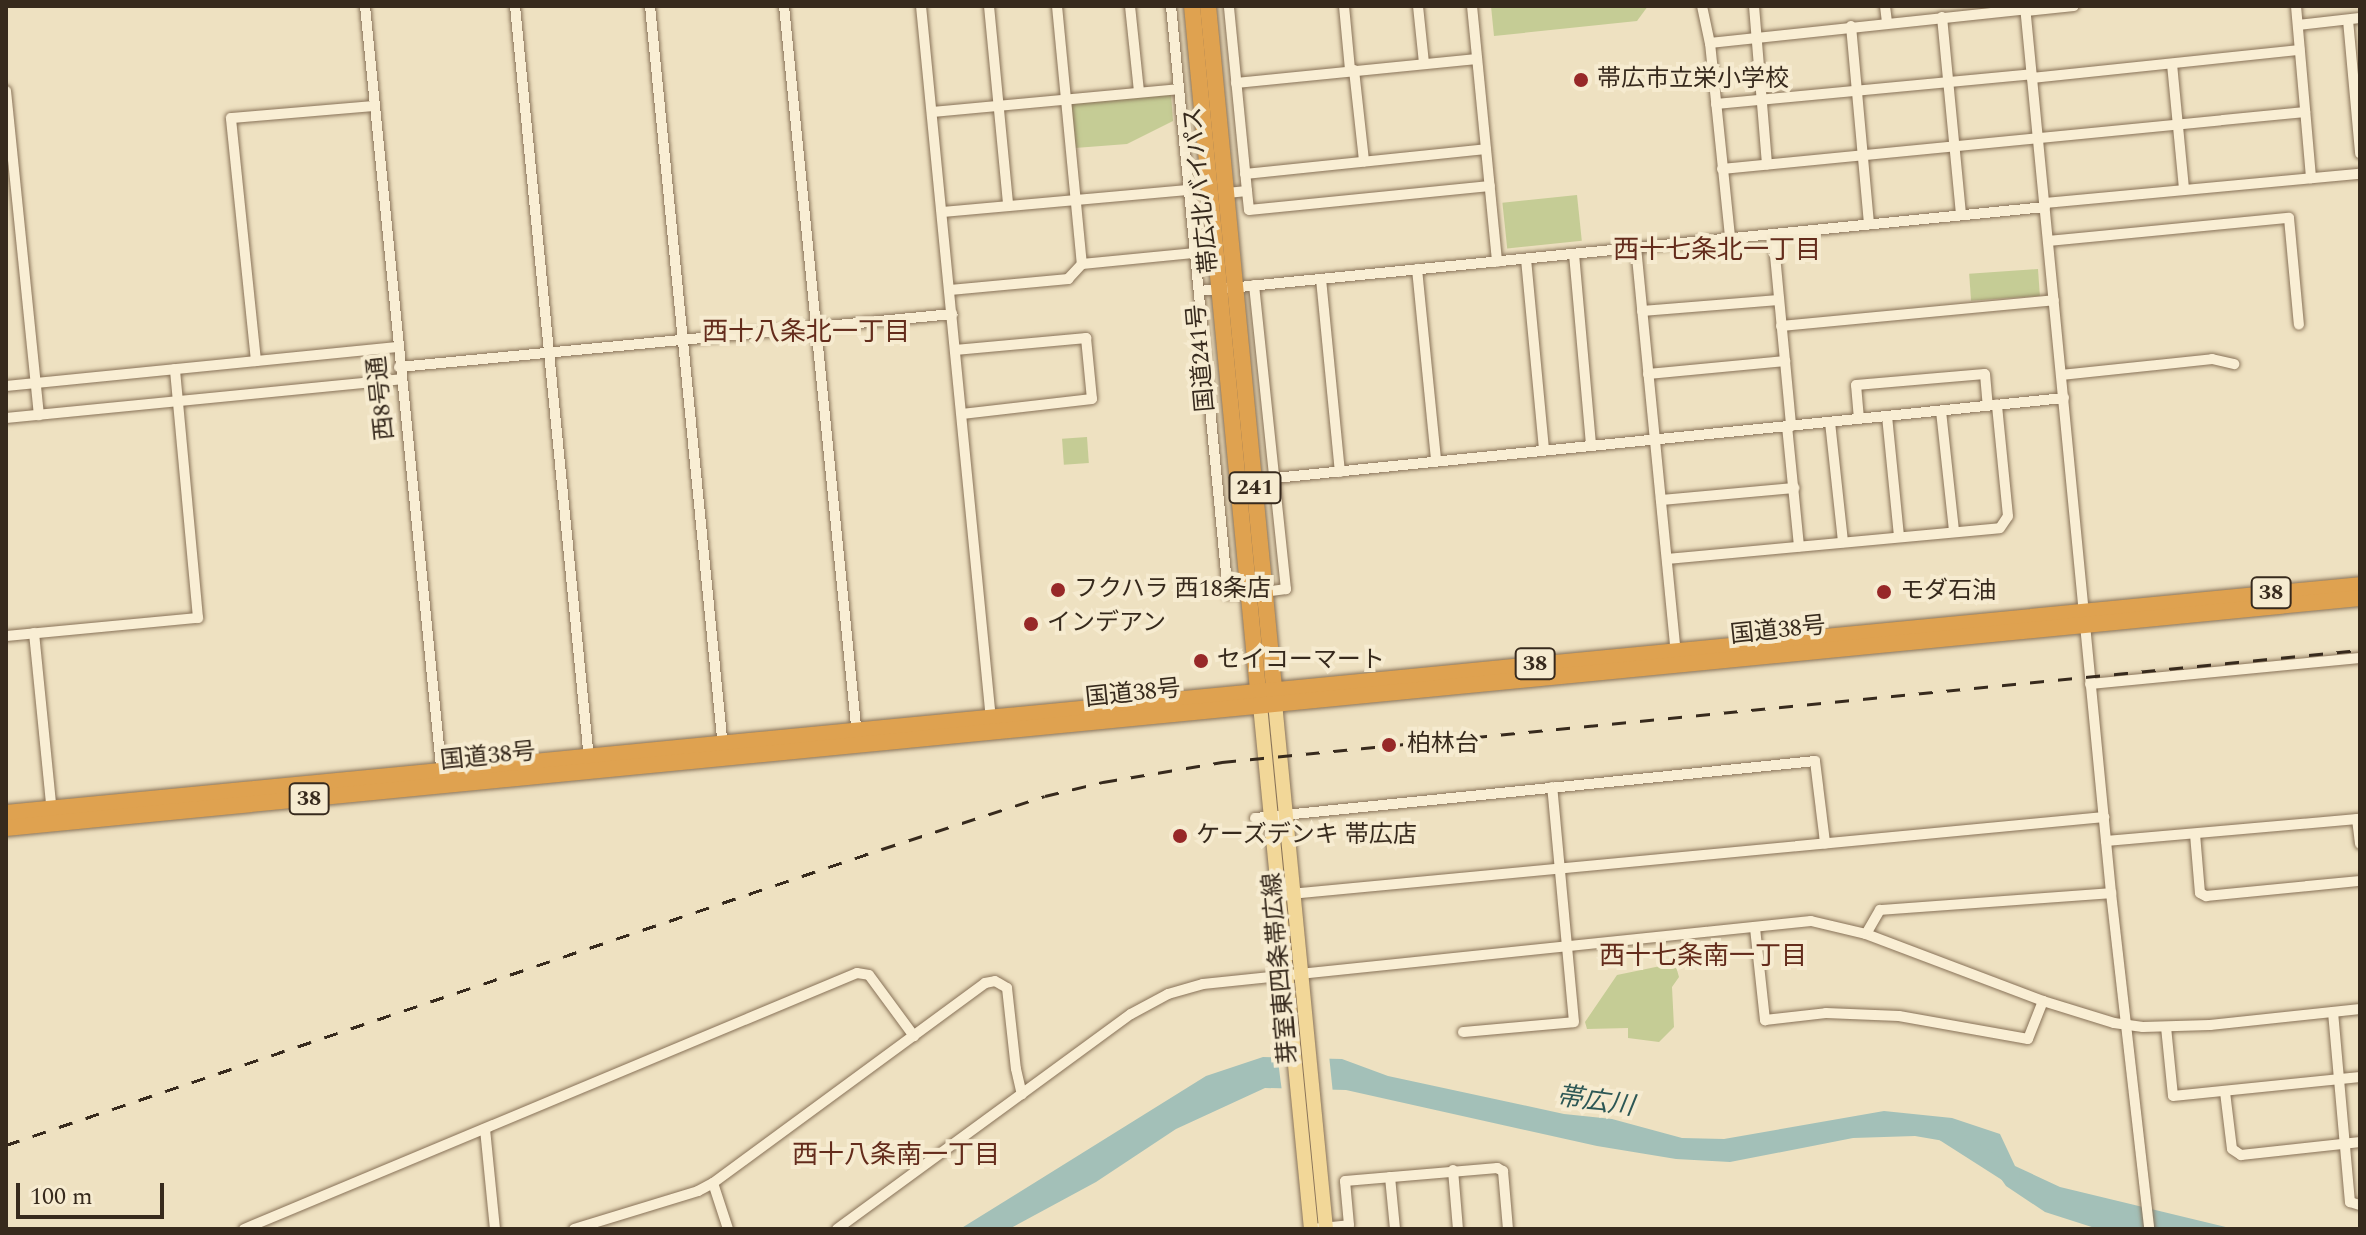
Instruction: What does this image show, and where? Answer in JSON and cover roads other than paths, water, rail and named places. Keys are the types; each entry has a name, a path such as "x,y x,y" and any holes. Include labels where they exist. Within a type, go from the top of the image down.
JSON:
{"highway":[{"name":"国道241号","path":"1192,6 1228,288 1267,697"},
{"name":"帯広北バイパス","path":"1208,6 1227,193 1228,288"},
{"name":"国道38号","path":"6,828 53,816 2085,618 2360,585"},
{"name":"国道38号","path":"2085,618 2360,598"},
{"name":"国道38号","path":"6,813 53,816"}],"main road":[{"name":"芽室東四条帯広線","path":"1267,697 1289,814 1319,1128 1319,1229"},
{"name":"芽室東四条帯広線","path":"1267,697 1262,817 1278,895 1302,1129 1319,1229"}],"street":[{"name":"西8号通","path":"365,6 442,779"},
{"path":"515,6 589,764"},
{"path":"650,6 723,750"},
{"path":"784,6 819,327 857,737"},
{"path":"921,6 992,724"},
{"path":"989,6 1008,204"},
{"path":"1057,6 1082,264"},
{"path":"1130,6 1139,92"},
{"path":"1171,6 1228,594 1286,589 1254,285"},
{"path":"1229,6 1249,210 1490,186"},
{"path":"1344,6 1364,161"},
{"path":"1418,6 1424,63"},
{"path":"1472,6 1497,262"},
{"path":"1702,6 1710,43 1730,238"},
{"path":"1754,6 1767,164"},
{"path":"1885,6 1887,23"},
{"path":"1710,43 2026,8 2074,6"},
{"path":"2296,6 2311,178"},
{"path":"2026,8 2111,893 2149,1229"},
{"path":"1942,17 1961,215"},
{"path":"2298,25 2360,18"},
{"path":"2348,20 2360,153"},
{"path":"1851,26 1869,224"},
{"path":"1716,104 2300,50"},
{"path":"1236,83 1477,59"},
{"path":"2172,64 2184,189"},
{"path":"932,112 1178,89"},
{"path":"6,91 39,415"},
{"path":"256,361 231,118 375,106"},
{"path":"1722,169 2305,112"},
{"path":"1245,174 1486,149"},
{"path":"1199,291 1961,215 2184,189 2360,174"},
{"path":"942,212 1074,197 1188,190"},
{"path":"1227,193 1247,191"},
{"path":"2048,241 2289,218 2299,325"},
{"path":"1773,234 1799,546"},
{"path":"1636,247 1676,658"},
{"path":"950,290 1068,279 1082,264 1195,253"},
{"path":"1574,254 1591,445"},
{"path":"1526,259 1544,449"},
{"path":"1417,269 1436,461"},
{"path":"1321,279 1340,472"},
{"path":"1642,311 1779,300"},
{"path":"1781,326 2054,300"},
{"path":"399,367 952,314"},
{"path":"955,350 1086,338 1092,399 962,414"},
{"path":"6,386 397,347"},
{"path":"2061,375 2212,359 2234,364"},
{"path":"1648,374 1785,361"},
{"path":"6,636 198,618 175,369"},
{"path":"1667,559 2000,528 2008,516 1993,405 1985,374 1856,385 1859,419"},
{"path":"6,418 401,379"},
{"path":"1275,478 2064,398"},
{"path":"1941,411 1954,531"},
{"path":"1887,416 1899,536"},
{"path":"1830,422 1843,542"},
{"path":"1661,500 1794,488"},
{"path":"34,633 53,816"},
{"path":"2090,684 2360,658"},
{"path":"1262,817 1815,761 1825,843"},
{"path":"1463,1032 1574,1022 1552,787"},
{"path":"1278,895 2104,817"},
{"path":"2106,841 2359,819 2360,844"},
{"path":"2195,834 2200,893 2206,896 2360,881"},
{"path":"1866,934 1880,910 2111,893"},
{"path":"837,1229 1131,1014 1168,994 1203,984 1302,971 1811,921 1866,934 2043,1001 2125,1025 2166,1027 2360,1009"},
{"path":"1755,928 1765,1020 1826,1013 1899,1016 1938,1020 2028,1039 2043,1001"},
{"path":"244,1229 857,973 869,975 914,1036"},
{"path":"574,1229 698,1191 713,1183 985,983 1003,983 1007,988 1022,1094"},
{"path":"2333,1012 2350,1202 2360,1205"},
{"path":"2166,1027 2173,1096 2360,1077"},
{"path":"2225,1092 2232,1149 2241,1155 2360,1142"},
{"path":"485,1129 495,1229"},
{"path":"1319,1229 1349,1225 1345,1181 1453,1170 1503,1171 1508,1229"},
{"path":"1453,1170 1458,1229"},
{"path":"1390,1177 1395,1229"},
{"path":"713,1183 728,1229"}],"water":[{"path":"1263,1057 1342,1059 1388,1076 1564,1114 1612,1119 1682,1138 1724,1139 1884,1111 1952,1118 2000,1134 2015,1166 2060,1187 2234,1229 2098,1229 2045,1212 2006,1186 1979,1147 1915,1136 1853,1138 1730,1162 1676,1159 1597,1146 1346,1090 1265,1088 1176,1129 1096,1182 1009,1229 960,1229 1206,1076"}],"waterway":[{"name":"帯広川","path":"1945,1133 2011,1175"}],"railway":[{"path":"6,1145 882,849 1045,796 1103,782 1222,762 2360,650"}],"place":[{"name":"帯広市立栄小学校","path":"1581,80"},
{"name":"フクハラ 西18条店","path":"1058,590"},
{"name":"モダ石油","path":"1884,592"},
{"name":"インデアン","path":"1031,624"},
{"name":"セイコーマート","path":"1201,661"},
{"name":"柏林台","path":"1389,745"},
{"name":"ケーズデンキ 帯広店","path":"1180,836"}],"district":[{"name":"西十七条北一丁目","path":"1717,251"},
{"name":"西十八条北一丁目","path":"806,333"},
{"name":"西十七条南一丁目","path":"1703,957"},
{"name":"西十八条南一丁目","path":"896,1156"}]}
